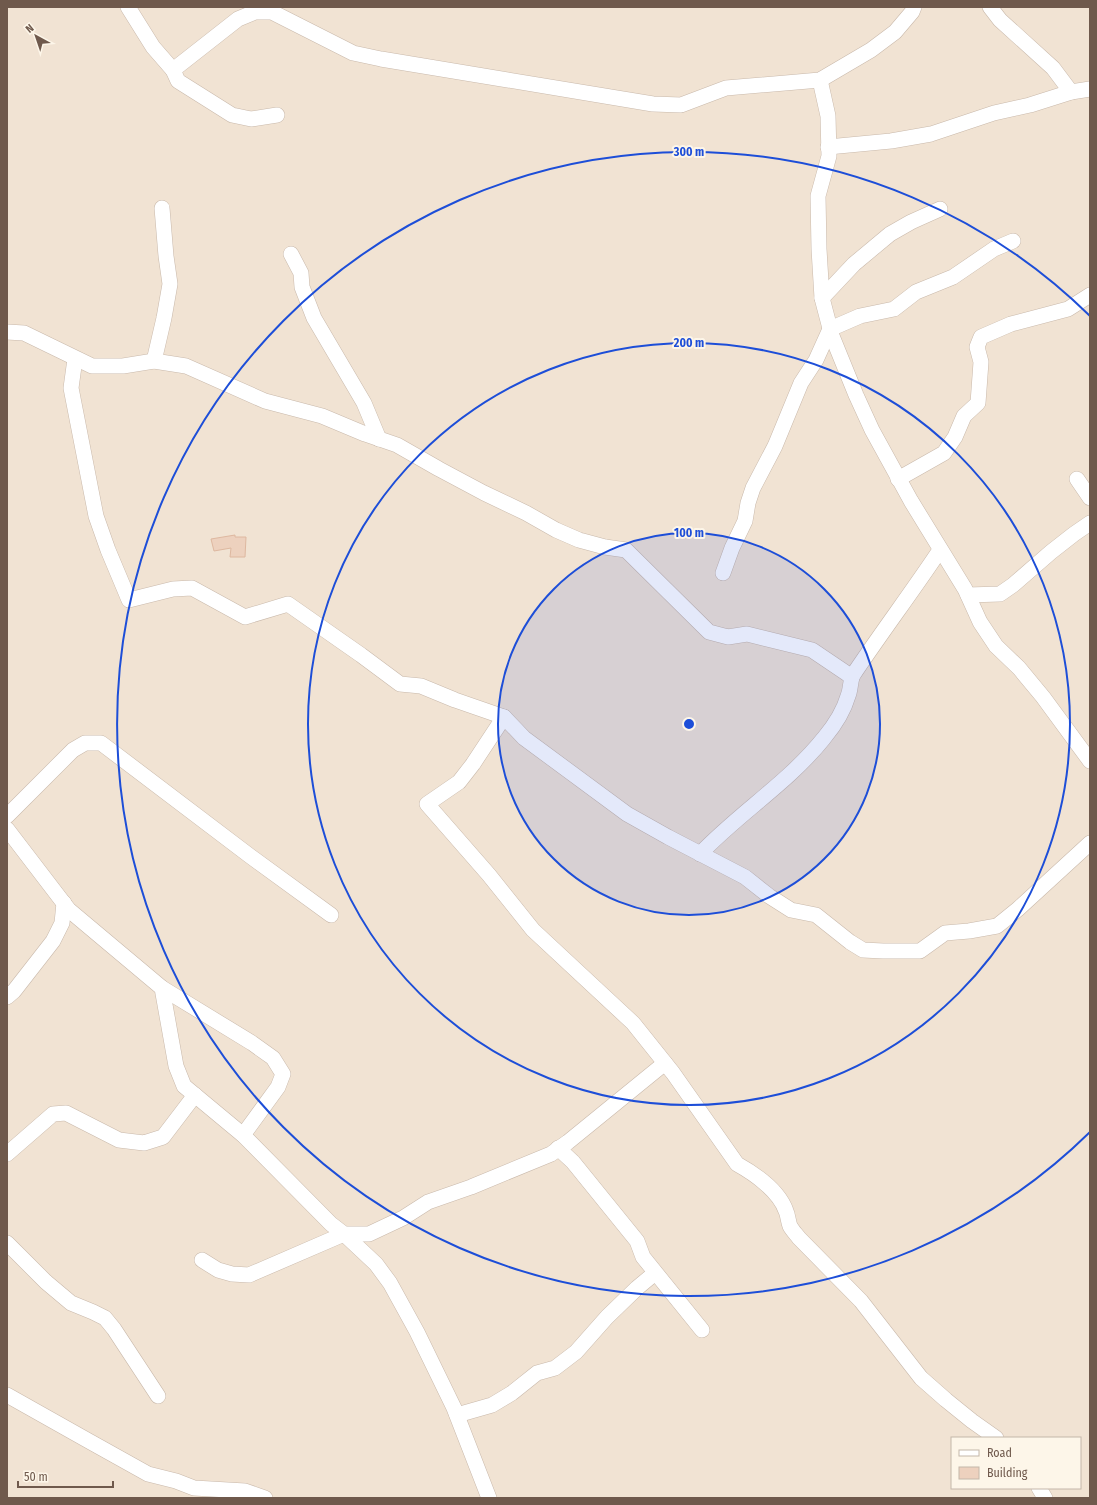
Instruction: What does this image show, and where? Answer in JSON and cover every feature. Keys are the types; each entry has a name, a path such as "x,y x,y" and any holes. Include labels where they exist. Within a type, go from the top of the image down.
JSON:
{"street":[{"path":"128,7 131,14 154,47 173,70 178,81 232,115 251,119 277,115"},
{"path":"173,70 238,19 255,12 272,12 353,53 381,59 653,104 681,105 726,88 820,80 871,50 895,32 912,12 914,7"},
{"path":"990,7 1000,20 1053,68 1071,92"},
{"path":"820,80 828,116 829,156 818,196 822,298 830,329 856,395 898,479 968,596 980,622 996,646 1019,668 1043,697 1090,761"},
{"path":"828,147 891,141 931,134 994,113 1030,105 1071,92 1090,89"},
{"path":"154,361 170,284 162,208"},
{"path":"822,298 854,264 890,234 911,222 940,209"},
{"path":"723,573 732,548 745,521 748,503 753,488 775,446 801,383 816,360 830,329 860,316 894,309 916,292 953,277 994,249 1012,241"},
{"path":"291,254 301,273 302,287 314,318 364,403 379,439"},
{"path":"898,479 944,453 955,437 964,416 978,403 981,362 977,347 981,337 1011,324 1068,309 1090,295"},
{"path":"7,332 24,333 92,366 124,366 154,361 186,366 265,401 322,416 397,445 439,469 526,513 556,530 579,540 605,547 626,550 709,632 728,637 748,634 812,650 852,677"},
{"path":"75,359 71,388 96,516 108,550 129,600 173,589 192,588 245,617 288,604 355,650 400,684 421,686 455,700 504,717 524,738 627,814 745,877 769,896 791,910 816,915 850,942 863,950 920,951 946,932 969,931 996,926 1018,909 1090,843"},
{"path":"1077,480 1090,498"},
{"path":"968,596 1000,594 1074,534 1090,523"},
{"path":"700,854 719,835 803,761 825,737 848,696 852,677 940,550"},
{"path":"504,717 473,764 459,782 428,804 489,875 533,930 633,1023 665,1064 737,1164 753,1173 779,1199 786,1210 790,1227 861,1301 921,1378 956,1409 995,1437"},
{"path":"7,816 73,750 85,743 101,743 330,915"},
{"path":"7,829 69,910 162,988 252,1043 273,1058 283,1074 278,1087 243,1135"},
{"path":"7,997 14,991 53,941 62,923 64,904"},
{"path":"162,988 176,1066 184,1086 243,1135 331,1224 376,1264 390,1283 417,1332 457,1415 489,1498"},
{"path":"202,1260 218,1270 232,1274 249,1275 344,1234 369,1234 403,1218 428,1202 471,1187 551,1154 665,1064"},
{"path":"7,1154 53,1114 66,1113 119,1140 144,1143 163,1137 195,1095"},
{"path":"558,1148 573,1162 637,1241 643,1257 702,1330"},
{"path":"7,1243 46,1282 71,1303 105,1318 114,1329 158,1396"},
{"path":"457,1415 492,1405 512,1393 537,1373 556,1368 576,1352 607,1317 655,1273"},
{"path":"7,1395 148,1474 176,1481 194,1488 245,1491 265,1498"},
{"path":"1040,1489 1046,1498"}],"shaded area":[{"path":"7,7 1090,7 1090,1498 7,1498"}],"building":[{"path":"235,535 235,537 246,537 245,557 230,557 231,548 214,551 211,539"}]}
